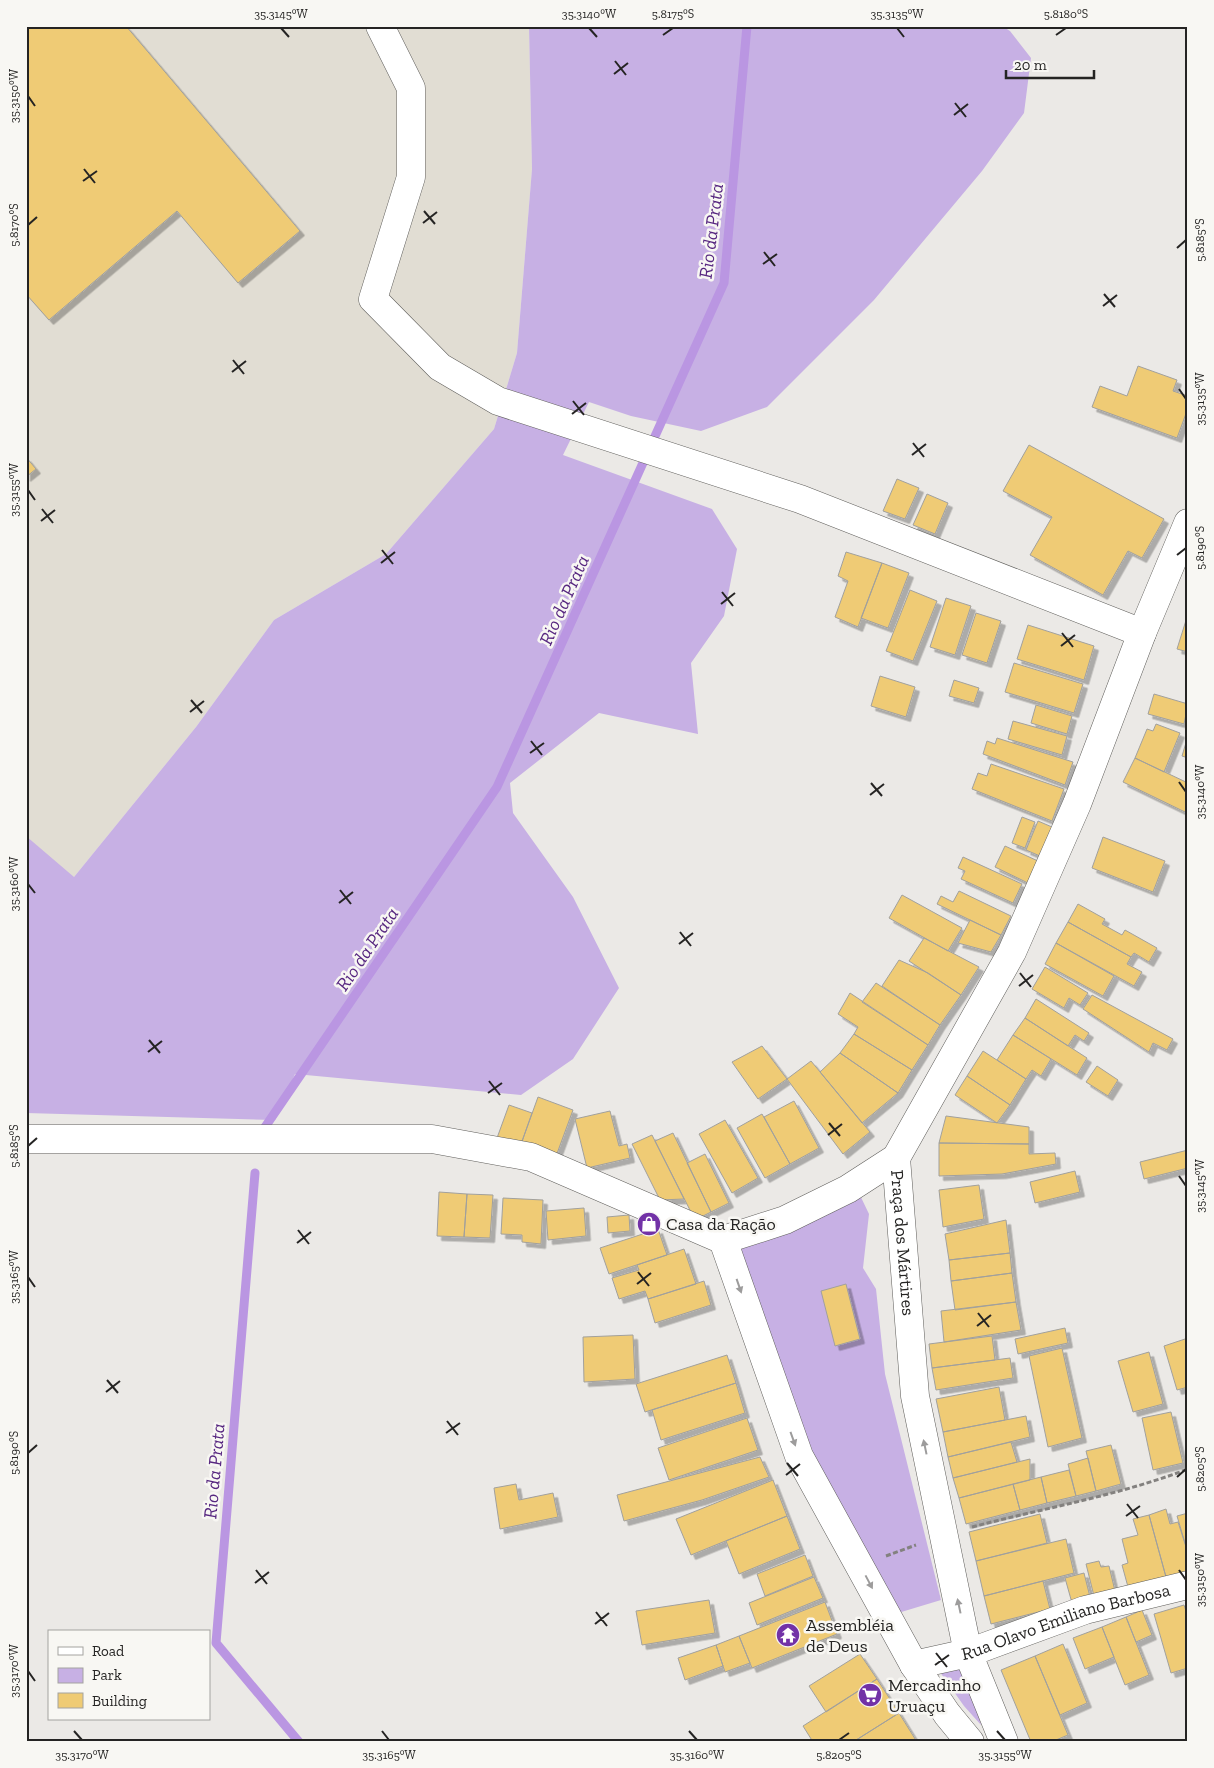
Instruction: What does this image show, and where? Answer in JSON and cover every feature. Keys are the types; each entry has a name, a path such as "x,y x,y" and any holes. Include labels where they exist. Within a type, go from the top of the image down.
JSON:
{"street":[{"path":"380,26 411,88 411,177 373,299 440,367 498,401 800,499 1142,632"},
{"path":"896,1158 1012,952 1077,804 1142,632 1188,523"},
{"path":"26,1139 432,1139 532,1157 723,1240 799,1456 914,1665 947,1714 970,1742"},
{"name":"Praça dos Mártires","path":"723,1240 785,1220 848,1189 896,1158 915,1396 968,1653 1004,1742"},
{"name":"Rua Olavo Emiliano Barbosa","path":"914,1665 968,1653 1085,1610 1188,1585"}],"path":[{"path":"860,1566 944,1534 1052,1506 1085,1502 1153,1482 1188,1469"}],"shaded area":[{"path":"26,26 529,26 532,169 517,353 494,429 386,554 274,620 196,727 74,877 26,896"}],"green space":[{"path":"529,26 1002,26 1010,31 1031,58 1024,113 982,171 874,300 767,407 701,431 631,416 589,402 563,455 712,509 737,549 724,616 691,663 698,734 599,713 510,783 513,813 573,897 619,988 573,1059 521,1095 295,1074 275,1120 26,1113 26,836 74,877 196,727 274,620 386,554 494,429 517,353 532,169"},
{"path":"857,1189 869,1214 863,1268 876,1289 885,1374 941,1600 898,1613 812,1452 746,1299 733,1241"},
{"path":"956,1656 976,1702 981,1725 964,1706 935,1665"}],"building":[{"path":"26,26 126,26 300,231 238,283 177,211 49,320 26,294"},
{"path":"1138,366 1177,380 1173,391 1188,396 1188,408 1177,438 1092,407 1100,386 1127,396"},
{"path":"1029,445 1164,519 1142,558 1128,551 1103,595 1030,555 1052,517 1003,491"},
{"path":"26,457 36,469 26,477"},
{"path":"897,479 919,488 905,519 883,511"},
{"path":"927,494 948,503 935,534 913,525"},
{"path":"846,552 882,563 858,627 835,617 848,581 838,576"},
{"path":"882,563 909,573 888,628 861,618"},
{"path":"910,590 937,601 913,661 886,651"},
{"path":"946,598 971,606 955,655 930,647"},
{"path":"976,613 1001,621 987,663 962,655"},
{"path":"1188,614 1188,652 1177,649"},
{"path":"1028,625 1094,646 1084,680 1017,659"},
{"path":"1014,663 1083,684 1074,713 1005,692"},
{"path":"880,676 915,687 906,717 871,706"},
{"path":"954,680 979,688 974,703 949,696"},
{"path":"1154,694 1188,704 1184,724 1148,714"},
{"path":"1036,705 1072,716 1067,734 1031,723"},
{"path":"1013,721 1067,736 1062,755 1008,739"},
{"path":"1156,724 1180,733 1164,772 1135,758 1147,729 1153,731"},
{"path":"1188,736 1188,758 1182,756"},
{"path":"997,738 1073,762 1065,785 983,754 987,741 995,744"},
{"path":"1135,758 1188,783 1188,807 1185,812 1123,782"},
{"path":"991,764 1064,789 1052,821 972,789 978,773 987,776"},
{"path":"1022,817 1035,822 1025,848 1012,843"},
{"path":"1038,821 1052,827 1040,856 1026,850"},
{"path":"1103,837 1165,861 1153,892 1092,868"},
{"path":"1005,846 1038,861 1028,883 995,867"},
{"path":"963,857 1022,884 1013,903 961,879 965,871 958,868"},
{"path":"959,891 1011,916 1001,935 937,904 941,896 953,902"},
{"path":"902,895 962,928 948,951 889,918"},
{"path":"1078,904 1105,919 1102,924 1122,935 1125,930 1157,948 1149,962 1134,953 1131,957 1068,922"},
{"path":"970,920 1001,935 991,952 958,943"},
{"path":"1068,922 1131,957 1127,964 1142,972 1134,986 1056,943"},
{"path":"924,938 979,967 961,995 909,961"},
{"path":"1056,943 1114,976 1103,996 1045,964"},
{"path":"899,960 928,973 961,995 940,1025 882,986"},
{"path":"1045,967 1088,993 1080,1005 1069,998 1064,1008 1032,989"},
{"path":"876,983 940,1025 928,1045 862,1002"},
{"path":"850,993 928,1045 912,1070 854,1034 858,1027 838,1014"},
{"path":"1092,995 1173,1039 1167,1050 1153,1043 1149,1052 1083,1009"},
{"path":"1036,999 1089,1033 1084,1041 1075,1035 1068,1046 1025,1018"},
{"path":"1025,1018 1087,1058 1077,1075 1013,1035"},
{"path":"854,1034 912,1070 898,1093 840,1053"},
{"path":"1013,1035 1051,1059 1041,1076 1032,1070 1026,1079 997,1060"},
{"path":"762,1046 787,1079 758,1099 732,1062"},
{"path":"983,1051 1026,1079 1010,1105 967,1076"},
{"path":"840,1053 898,1093 862,1123 820,1072"},
{"path":"811,1061 870,1132 843,1154 787,1079"},
{"path":"1097,1066 1118,1080 1108,1096 1086,1082"},
{"path":"967,1076 1010,1105 997,1123 955,1095"},
{"path":"538,1097 573,1110 555,1159 520,1147"},
{"path":"794,1101 819,1148 790,1164 764,1117"},
{"path":"509,1105 532,1113 520,1147 497,1138"},
{"path":"610,1111 619,1146 627,1144 630,1158 587,1168 575,1119"},
{"path":"762,1114 790,1164 765,1178 737,1128"},
{"path":"946,1116 1029,1127 1029,1144 939,1143"},
{"path":"725,1120 758,1178 732,1193 699,1134"},
{"path":"673,1133 711,1212 695,1220 655,1141"},
{"path":"652,1135 684,1199 660,1200 632,1144"},
{"path":"939,1143 1029,1144 1029,1154 1055,1153 1056,1164 1002,1174 939,1176"},
{"path":"1188,1150 1188,1168 1144,1179 1140,1162"},
{"path":"705,1154 729,1203 711,1212 687,1163"},
{"path":"1075,1171 1080,1192 1035,1203 1030,1182"},
{"path":"979,1185 984,1219 943,1227 939,1190"},
{"path":"439,1192 467,1194 464,1237 437,1236"},
{"path":"467,1194 493,1195 490,1238 464,1237"},
{"path":"503,1198 543,1200 541,1244 522,1242 522,1235 501,1234"},
{"path":"584,1208 586,1236 548,1240 546,1211"},
{"path":"629,1215 630,1231 608,1233 607,1217"},
{"path":"1006,1220 1010,1253 949,1260 945,1234"},
{"path":"658,1229 667,1255 609,1274 600,1248"},
{"path":"684,1249 696,1284 648,1299 645,1291 619,1299 612,1278 639,1270 637,1265"},
{"path":"1010,1253 1012,1273 951,1281 949,1260"},
{"path":"1012,1273 1016,1302 955,1310 951,1281"},
{"path":"704,1281 711,1305 655,1323 648,1299"},
{"path":"846,1284 860,1339 835,1346 821,1291"},
{"path":"1016,1302 1021,1330 944,1342 941,1311"},
{"path":"1065,1328 1068,1343 1018,1354 1015,1339"},
{"path":"633,1335 635,1379 584,1382 583,1337"},
{"path":"992,1336 995,1360 932,1368 929,1344"},
{"path":"1188,1338 1188,1387 1177,1390 1164,1346"},
{"path":"1062,1348 1082,1438 1048,1447 1029,1356"},
{"path":"1149,1352 1163,1404 1133,1412 1118,1361"},
{"path":"727,1355 736,1383 645,1412 636,1384"},
{"path":"1010,1358 1013,1378 936,1390 932,1368"},
{"path":"736,1383 745,1413 661,1440 652,1410"},
{"path":"999,1387 1005,1420 943,1432 936,1399"},
{"path":"1171,1412 1183,1463 1153,1470 1142,1418"},
{"path":"1026,1416 1030,1437 948,1457 943,1432"},
{"path":"747,1418 758,1450 669,1480 658,1448"},
{"path":"1011,1442 1017,1462 953,1478 948,1457"},
{"path":"1111,1445 1121,1484 1096,1491 1086,1451"},
{"path":"760,1457 769,1477 702,1500 624,1521 617,1495"},
{"path":"1088,1458 1096,1491 1076,1496 1068,1464"},
{"path":"1030,1459 1030,1480 959,1498 953,1478"},
{"path":"1069,1470 1076,1496 1047,1503 1041,1477"},
{"path":"1041,1477 1047,1503 1020,1510 1013,1484"},
{"path":"773,1480 787,1516 691,1555 676,1519"},
{"path":"516,1484 519,1500 553,1493 558,1517 500,1529 494,1488"},
{"path":"1013,1484 1020,1510 966,1524 959,1498"},
{"path":"1166,1509 1170,1524 1178,1522 1188,1553 1188,1571 1166,1577 1149,1515"},
{"path":"1188,1513 1188,1553 1177,1516"},
{"path":"1040,1514 1047,1543 976,1561 969,1532"},
{"path":"1149,1515 1166,1577 1128,1587 1122,1565 1128,1563 1122,1539 1138,1535 1133,1519"},
{"path":"787,1516 800,1549 739,1574 726,1541"},
{"path":"1066,1539 1074,1573 984,1596 976,1561"},
{"path":"805,1555 813,1576 765,1596 757,1574"},
{"path":"1099,1561 1101,1567 1109,1566 1115,1591 1094,1596 1086,1564"},
{"path":"1084,1573 1090,1597 1072,1603 1065,1578"},
{"path":"814,1577 823,1598 757,1625 749,1603"},
{"path":"1043,1581 1050,1609 991,1624 984,1596"},
{"path":"709,1600 715,1633 642,1645 636,1611"},
{"name":"Assembléia de Deus","path":"825,1602 837,1634 752,1668 739,1636"},
{"path":"1184,1605 1188,1617 1188,1668 1171,1673 1154,1614"},
{"path":"1142,1610 1152,1635 1136,1642 1126,1617"},
{"path":"1126,1617 1149,1675 1125,1685 1102,1627"},
{"path":"1102,1627 1114,1657 1085,1669 1073,1638"},
{"path":"739,1636 750,1663 725,1672 716,1645"},
{"path":"1063,1644 1087,1703 1060,1715 1035,1656"},
{"path":"716,1645 723,1666 685,1680 678,1658"},
{"path":"860,1654 877,1679 826,1712 809,1686"},
{"path":"1035,1656 1068,1735 1051,1742 1031,1742 1001,1670"},
{"name":"Mercadinho Uruaçu","path":"877,1679 899,1713 853,1742 813,1742 803,1726"},
{"path":"899,1713 917,1742 853,1742"}],"waterway":[{"name":"Rio da Prata","path":"263,1130 497,787 724,283 747,26"},
{"name":"Rio da Prata","path":"255,1173 216,1643 299,1742"}],"place":[{"name":"Casa da Ração","path":"649,1224"},
{"name":"Assembléia de Deus","path":"788,1635"},
{"name":"Mercadinho Uruaçu","path":"870,1695"}]}
